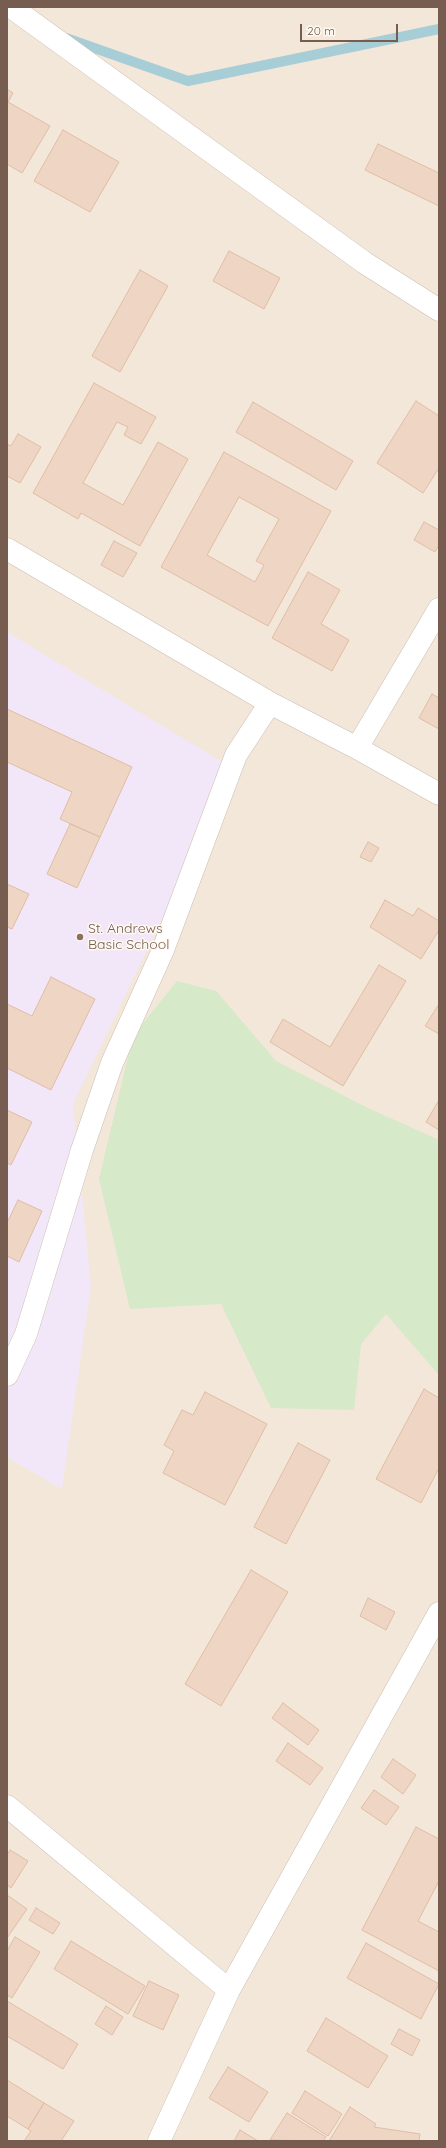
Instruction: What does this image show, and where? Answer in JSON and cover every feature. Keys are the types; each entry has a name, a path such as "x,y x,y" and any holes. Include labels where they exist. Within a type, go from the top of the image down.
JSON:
{"street":[{"path":"11,7 365,263 439,310"},
{"path":"7,549 270,703 357,748 439,794"},
{"path":"357,748 439,609"},
{"path":"7,1375 26,1334 82,1150 112,1063 163,950 236,755 270,703"},
{"path":"159,2141 229,1990 439,1615"},
{"path":"7,1806 229,1990"}],"shaded area":[{"path":"7,7 439,7 439,2141 7,2141"},
{"name":"St. Andrews Basic School","path":"7,632 234,769 73,1104 91,1286 62,1489 7,1457"}],"green space":[{"path":"177,981 216,991 276,1061 368,1108 439,1140 439,1375 386,1314 361,1344 354,1410 271,1408 221,1304 130,1309 99,1179 133,1036"}],"building":[{"path":"7,89 13,93 8,102 50,126 22,173 7,164"},
{"path":"63,130 119,162 90,212 34,181"},
{"path":"378,144 439,173 439,206 365,170"},
{"path":"229,251 280,278 264,309 213,281"},
{"path":"140,270 168,286 120,372 92,356"},
{"path":"94,383 156,417 141,444 124,435 128,427 117,422 83,483 123,505 158,442 188,459 140,546 81,513 78,519 33,493"},
{"path":"416,401 439,416 439,468 423,493 377,463"},
{"path":"253,402 353,461 336,490 236,432"},
{"path":"18,434 41,447 20,483 7,476 7,444 11,446"},
{"path":"224,452 331,511 268,626 161,567","holes":["239,497 279,519 256,561 264,565 255,582 207,555"]},
{"path":"424,522 439,530 439,545 435,552 414,540"},
{"path":"114,541 137,553 123,577 101,565"},
{"path":"308,572 340,590 321,624 349,640 332,671 272,638"},
{"path":"432,694 439,698 439,729 419,718"},
{"path":"7,709 132,767 100,837 60,819 72,792 7,762"},
{"path":"70,824 100,837 77,888 47,874"},
{"path":"368,842 379,848 371,862 360,857"},
{"path":"7,884 29,894 12,929 7,927"},
{"path":"385,900 413,916 418,908 439,921 439,930 421,959 370,927"},
{"path":"379,965 406,981 343,1086 270,1042 283,1019 330,1047"},
{"path":"51,977 95,999 51,1090 7,1068 7,1004 32,1016"},
{"path":"439,1004 439,1034 425,1026"},
{"path":"439,1100 439,1130 426,1122"},
{"path":"7,1110 32,1122 11,1165 7,1163"},
{"path":"18,1200 42,1211 19,1262 7,1256 7,1223"},
{"path":"424,1389 439,1398 439,1468 421,1503 376,1479"},
{"path":"205,1392 267,1424 225,1505 163,1473 174,1451 164,1445 182,1410 193,1415"},
{"path":"298,1443 330,1460 286,1544 254,1527"},
{"path":"251,1570 288,1592 221,1706 185,1684"},
{"path":"368,1598 395,1612 386,1630 360,1616"},
{"path":"283,1703 319,1730 308,1745 272,1718"},
{"path":"288,1743 323,1768 310,1785 276,1761"},
{"path":"393,1759 416,1775 403,1794 381,1777"},
{"path":"374,1790 399,1807 386,1825 361,1808"},
{"path":"416,1827 439,1839 439,1881 418,1921 439,1932 439,1971 362,1930"},
{"path":"10,1850 28,1861 11,1888 7,1885 7,1855"},
{"path":"7,1895 27,1909 7,1938"},
{"path":"36,1908 60,1923 53,1934 29,1920"},
{"path":"15,1937 40,1952 12,1998 7,1995 7,1951"},
{"path":"71,1941 145,1986 128,2014 54,1969"},
{"path":"366,1943 439,1984 421,2019 347,1978"},
{"path":"149,1981 179,1995 163,2030 133,2016"},
{"path":"7,2001 78,2044 63,2069 7,2036"},
{"path":"106,2006 123,2017 112,2035 95,2024"},
{"path":"326,2018 388,2056 368,2088 307,2051"},
{"path":"399,2029 420,2040 412,2056 391,2044"},
{"path":"228,2067 268,2092 249,2122 209,2098"},
{"path":"7,2080 44,2103 28,2129 7,2116"},
{"path":"305,2091 342,2114 328,2136 292,2113"},
{"path":"44,2103 74,2121 61,2141 24,2141 31,2131 28,2129"},
{"path":"350,2107 376,2124 374,2127 420,2134 419,2141 329,2141"},
{"path":"287,2113 326,2137 323,2141 270,2140"},
{"path":"240,2130 258,2141 234,2141"}],"waterway":[{"path":"66,38 188,81 439,29"}],"place":[{"name":"St. Andrews Basic School","path":"80,937"}]}
